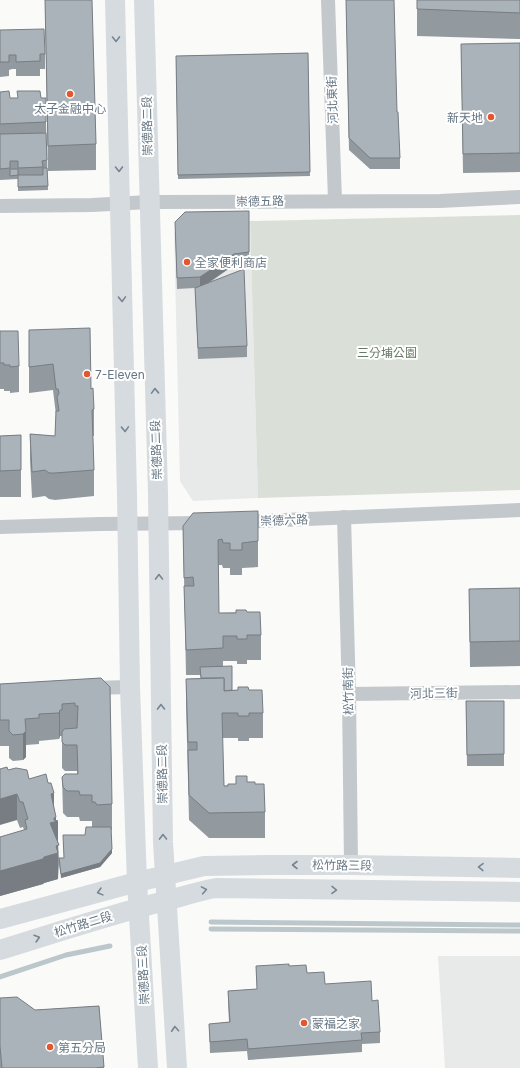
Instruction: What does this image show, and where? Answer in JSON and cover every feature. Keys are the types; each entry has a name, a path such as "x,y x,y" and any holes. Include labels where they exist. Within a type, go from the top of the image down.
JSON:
{"main road":[{"path":"115,0 128,524 130,687 137,882"},
{"name":"崇德路二段","path":"144,0 158,523 164,876 166,901"},
{"name":"松竹路三段","path":"164,876 204,866 351,865 520,868"},
{"path":"0,919 164,876"},
{"name":"崇德路三段","path":"137,882 148,1068"},
{"name":"松竹路三段","path":"166,901 198,891 216,888 520,892"},
{"path":"166,901 177,1068"},
{"name":"松竹路二段","path":"0,950 139,907 166,901"}],"street":[{"name":"河北東街","path":"328,0 335,200"},
{"name":"崇德五路","path":"0,206 149,202 335,200 440,201 520,197"},
{"name":"崇德六路","path":"0,527 218,522 520,510"},
{"name":"松竹南街","path":"344,517 349,694 351,865"},
{"path":"76,688 130,687"},
{"name":"河北三街","path":"349,694 520,692"}],"shaded area":[{"path":"250,221 258,498 193,501 180,481 174,233 185,222"},
{"path":"438,956 520,956 520,1068 445,1068"}],"green space":[{"name":"三分埔公園","path":"520,215 520,490 258,498 250,221"}],"building":[{"name":"太子金融中心","path":"45,0 92,0 96,144 48,146"},
{"path":"346,0 394,0 397,112 400,158 370,158 349,138"},
{"path":"417,0 520,0 520,13 417,9"},
{"path":"44,29 45,54 40,54 40,61 16,62 16,55 9,55 9,62 0,62 0,30"},
{"name":"新天地","path":"520,43 520,153 463,154 461,44"},
{"path":"308,53 310,172 178,175 176,56"},
{"path":"9,91 10,98 18,98 17,91 40,91 41,98 46,98 46,122 0,124 0,92"},
{"path":"46,133 47,160 42,161 43,167 18,168 18,161 10,161 10,168 0,169 0,134"},
{"path":"43,168 47,168 48,186 18,187 18,175 43,175"},
{"path":"10,169 18,169 18,175 10,176"},
{"path":"249,211 249,252 234,254 200,277 177,278 175,222 185,212"},
{"path":"244,269 247,346 198,348 195,288"},
{"path":"90,328 91,389 93,388 94,409 92,410 94,470 55,473 49,473 45,470 32,472 30,434 55,436 56,411 59,411 57,397 59,393 58,389 56,389 53,364 29,367 29,330"},
{"path":"0,331 18,331 19,366 10,367 10,365 0,363"},
{"path":"21,435 21,470 0,471 0,436"},
{"path":"258,511 258,541 242,543 242,550 230,550 230,543 223,543 222,539 218,540 219,613 236,613 236,610 260,612 261,635 247,635 247,639 237,639 237,636 223,636 223,648 186,650 184,586 194,586 193,577 184,578 183,526 193,513"},
{"path":"520,588 520,641 470,642 469,589"},
{"path":"232,666 232,690 224,691 224,678 201,678 200,667"},
{"path":"101,678 110,687 112,804 97,805 95,802 92,802 92,795 80,795 79,791 67,791 63,787 62,777 65,774 78,774 77,745 65,745 62,742 62,732 64,729 77,728 78,706 75,706 75,703 62,704 62,710 60,710 59,713 39,714 39,718 25,719 26,731 23,734 13,735 9,731 9,720 0,720 0,684"},
{"path":"224,678 224,691 238,690 238,687 248,687 249,690 262,690 263,713 249,713 249,716 238,716 238,713 222,713 224,786 228,786 228,784 236,784 236,776 247,776 247,782 264,784 265,812 209,813 189,795 188,750 197,750 197,742 188,742 186,679"},
{"path":"466,701 504,701 504,754 467,755"},
{"path":"7,767 8,770 16,768 27,770 29,779 46,774 48,783 51,783 54,793 51,794 56,817 54,820 58,821 50,823 59,845 56,846 58,853 44,857 43,859 0,871 0,837 27,829 25,820 28,819 23,802 20,802 17,794 0,799 0,769"},
{"path":"86,827 111,827 112,849 100,863 61,874 59,858 64,858 63,835 85,835"},
{"name":"蒙福之家","path":"289,964 289,966 306,965 307,973 324,972 325,984 371,981 372,1001 378,1000 380,1032 361,1033 362,1040 248,1049 247,1039 210,1042 209,1024 230,1022 228,991 257,989 256,966"},
{"name":"第五分局","path":"17,997 35,1010 99,1006 104,1067 2,1068 0,1046 0,998"}],"waterway":[{"path":"211,922 520,925"},
{"path":"211,929 520,931"},
{"path":"0,977 66,955 110,946"}],"place":[{"name":"太子金融中心","path":"70,94"},
{"name":"新天地","path":"491,117"},
{"name":"全家便利商店","path":"187,262"},
{"name":"7-Eleven","path":"87,374"},
{"name":"蒙福之家","path":"304,1023"},
{"name":"第五分局","path":"50,1047"}]}
